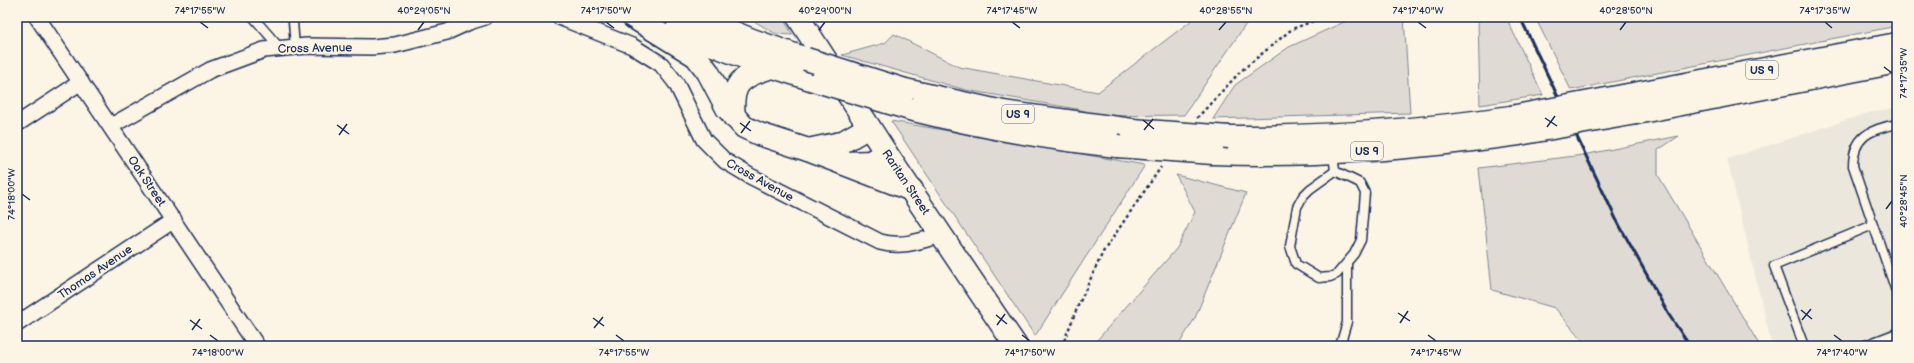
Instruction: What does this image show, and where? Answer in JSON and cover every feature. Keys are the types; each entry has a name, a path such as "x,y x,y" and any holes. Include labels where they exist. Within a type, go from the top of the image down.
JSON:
{"main road":[{"path":"632,17 696,56 708,72 723,101 734,117 752,131 808,150 912,190"},
{"name":"US 9","path":"645,17 698,40 772,67 820,82 908,100 1132,130 1229,137 1296,136 1364,133 1436,127 1515,125"},
{"name":"US 9","path":"696,17 908,100 1028,135 1117,146 1213,153 1289,155 1334,162 1415,147 1515,125 1632,104 1897,62"},
{"name":"Raritan Street","path":"798,17 886,153 1015,345"},
{"name":"US 9","path":"1632,104 1897,44"},
{"path":"734,117 733,96 739,83 751,74 772,67"},
{"path":"808,150 840,143 869,127"},
{"path":"842,163 870,162 886,153"}],"street":[{"name":"Oak Street","path":"37,17 257,346"},
{"name":"Cross Avenue","path":"111,126 210,70 264,50 295,46 395,46 447,32 469,22 485,17"},
{"name":"Cross Avenue","path":"559,17 632,46 661,64 676,83 704,140 717,154 742,172 880,242 906,245 941,235"},
{"path":"17,124 81,82"},
{"name":"Thomas Avenue","path":"17,324 174,220"}],"lane":[{"path":"253,17 280,48"},
{"path":"295,17 292,22 295,46"},
{"path":"1896,288 1853,166 1855,151 1867,134 1872,130 1897,124"},
{"path":"1334,162 1360,184 1365,193 1361,240 1354,254 1337,274 1330,277 1319,278 1296,264 1290,246 1297,207 1303,196 1334,162"},
{"path":"1804,346 1774,266 1873,225"},
{"path":"1340,346 1347,322 1347,263"},
{"path":"1863,346 1897,333"}],"shaded area":[{"path":"747,17 782,17 793,35 776,34"},
{"path":"1196,17 1264,17 1248,21 1184,115 1103,116 1077,109 966,90 842,55 885,43 894,34 959,67 1098,92"},
{"path":"1355,17 1404,17 1410,113 1213,119 1235,85 1289,47"},
{"path":"1478,17 1506,17 1543,95 1480,105"},
{"path":"1535,17 1897,17 1897,26 1571,90"},
{"path":"1897,107 1897,346 1772,346 1727,159 1868,113"},
{"path":"891,121 1145,165 1035,336"},
{"path":"1679,136 1658,150 1658,175 1760,346 1587,346 1555,308 1492,290 1479,168 1583,155"},
{"path":"1176,175 1246,193 1195,318 1178,346 1092,346 1177,248 1195,212"}],"railway":[{"path":"1520,17 1616,219 1669,315 1690,346"}]}
